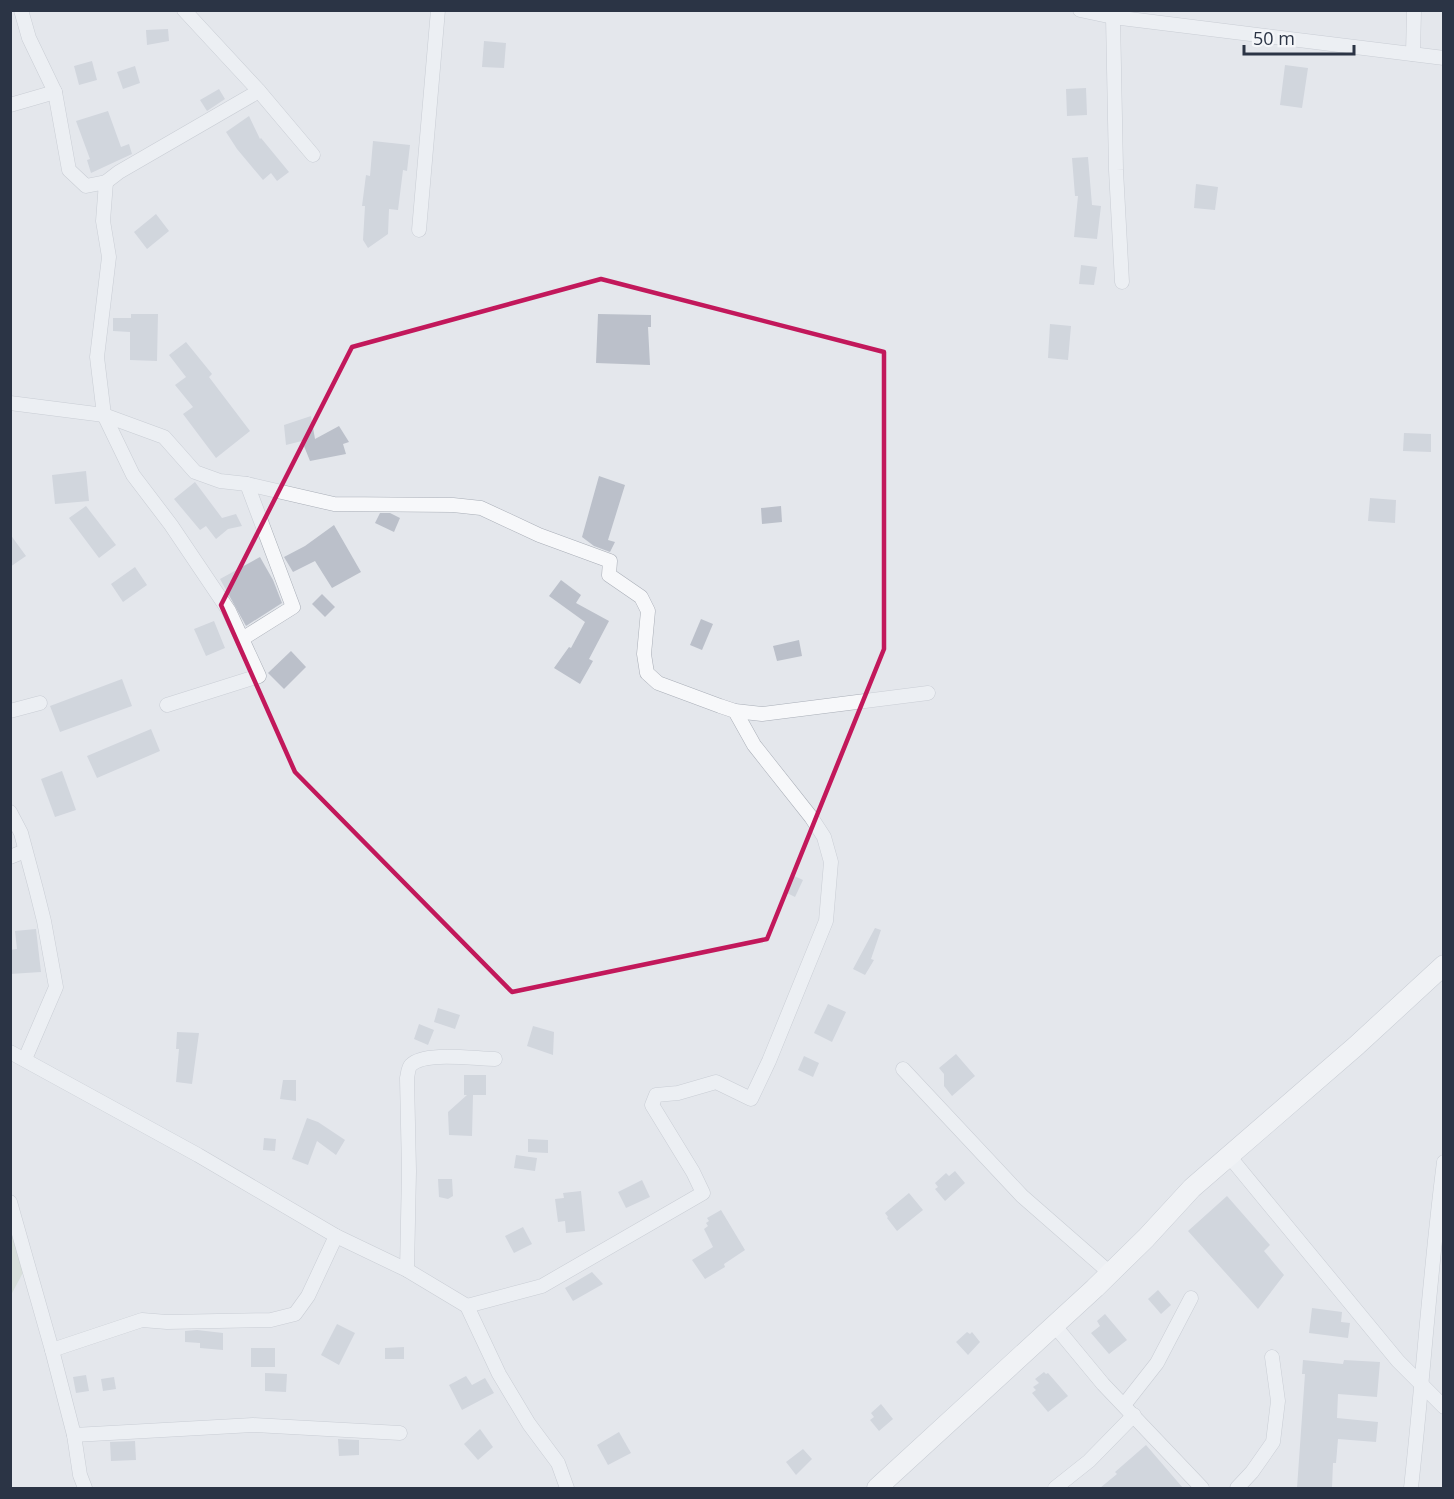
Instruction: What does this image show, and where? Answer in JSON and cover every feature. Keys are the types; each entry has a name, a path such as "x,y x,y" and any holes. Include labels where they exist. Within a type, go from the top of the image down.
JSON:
{"street":[{"path":"21,10 28,38 55,92 69,170 86,186 106,182 119,172 259,91"},
{"path":"184,10 259,91 313,155"},
{"path":"419,230 438,10"},
{"path":"1080,10 1113,17 1443,58"},
{"path":"1413,54 1414,10"},
{"path":"1113,17 1116,170 1122,282"},
{"path":"10,105 55,92"},
{"path":"106,182 103,221 109,257 97,357 104,415 133,475 171,525 229,611 259,676 167,705"},
{"path":"10,403 104,415 164,437 195,472 220,481 247,484 334,504 453,505 481,508 539,535 610,561 609,575 641,597 648,611 644,654 647,673 658,683 735,711 762,714 928,693"},
{"path":"242,639 293,607 247,484"},
{"path":"10,711 40,703"},
{"path":"467,1306 542,1286 703,1193 693,1172 652,1105 656,1095 678,1093 717,1082 751,1099 769,1061 826,921 831,862 824,837 754,745 735,711"},
{"path":"10,812 21,832 44,921 56,987 25,1059"},
{"path":"10,857 25,851"},
{"path":"878,1488 1055,1326 1146,1238 1192,1188 1356,1046 1443,965"},
{"path":"10,1052 198,1155 336,1236 407,1270 467,1306 499,1374 558,1463 567,1488"},
{"path":"407,1270 409,1171 407,1078 409,1069 412,1064 431,1057 495,1059"},
{"path":"903,1069 1022,1196 1110,1273"},
{"path":"1229,1156 1398,1361 1443,1407"},
{"path":"1411,1488 1423,1385 1433,1244 1443,1162"},
{"path":"10,1202 52,1350 74,1435 80,1475 85,1488"},
{"path":"52,1350 142,1320 168,1322 271,1320 295,1314 308,1296 336,1236"},
{"path":"1055,1488 1089,1461 1129,1410 1191,1298"},
{"path":"1055,1326 1103,1384 1202,1488"},
{"path":"1237,1488 1273,1443 1278,1401 1272,1357"},
{"path":"74,1435 253,1425 400,1433"},
{"path":"74,1488 80,1475"}],"highlighted area":[{"path":"601,279 884,352 884,649 767,939 512,992 295,772 221,605 352,347"}],"green space":[{"path":"10,1212 26,1267 11,1295 10,1295"}],"building":[{"path":"168,29 169,41 147,45 146,30"},
{"path":"484,41 506,43 504,68 482,67"},
{"path":"92,61 97,80 79,85 74,66"},
{"path":"1285,65 1308,68 1302,108 1280,105"},
{"path":"135,66 140,83 123,89 117,72"},
{"path":"1086,88 1087,115 1067,116 1066,89"},
{"path":"219,89 225,99 207,111 200,100"},
{"path":"108,111 121,147 129,144 132,154 91,173 87,160 90,159 76,121"},
{"path":"249,116 260,139 289,172 277,181 271,173 263,180 226,132"},
{"path":"373,141 410,145 407,171 403,170 398,210 389,209 388,234 368,248 363,240 365,206 362,206 366,175 370,176"},
{"path":"1088,157 1092,205 1101,206 1097,239 1074,237 1078,196 1075,196 1072,158"},
{"path":"1196,184 1218,187 1215,210 1194,208"},
{"path":"156,214 169,231 147,249 134,232"},
{"path":"1081,265 1097,267 1094,285 1079,284"},
{"path":"131,314 158,314 157,361 130,360 130,332 113,331 113,318 131,318"},
{"path":"598,314 651,315 651,327 648,327 650,365 596,363"},
{"path":"1050,324 1071,326 1068,360 1048,358"},
{"path":"186,342 212,374 209,377 250,431 216,458 183,414 193,407 175,385 186,377 169,355"},
{"path":"311,416 315,439 339,426 349,442 343,444 346,454 310,461 302,441 286,445 284,425"},
{"path":"1404,433 1431,434 1431,452 1403,451"},
{"path":"86,471 89,501 55,504 52,475"},
{"path":"599,476 625,485 608,540 615,542 610,552 594,546 582,537"},
{"path":"195,482 222,518 236,514 242,526 228,529 216,539 206,526 200,530 174,499"},
{"path":"1370,498 1396,500 1395,523 1368,521"},
{"path":"86,506 116,545 99,558 69,518"},
{"path":"781,506 782,522 762,524 761,508"},
{"path":"380,513 390,513 400,518 394,532 375,523"},
{"path":"334,525 361,572 332,588 315,561 293,572 284,557 305,546"},
{"path":"10,534 26,556 10,567"},
{"path":"260,557 273,580 282,603 246,626 220,579"},
{"path":"135,567 147,585 123,602 111,584"},
{"path":"561,580 581,595 576,603 609,621 589,659 593,661 580,684 554,668 569,647 571,648 585,622 549,596"},
{"path":"322,594 335,607 325,617 312,604"},
{"path":"701,619 713,624 702,650 690,645"},
{"path":"214,621 225,648 206,656 194,629"},
{"path":"799,640 802,656 777,661 773,646"},
{"path":"291,651 306,667 284,689 268,673"},
{"path":"122,679 132,706 60,732 50,706"},
{"path":"151,729 160,751 97,778 87,756"},
{"path":"62,771 76,810 55,817 41,779"},
{"path":"792,875 803,880 795,897 785,892"},
{"path":"875,928 881,930 871,959 874,960 865,975 853,969"},
{"path":"36,929 41,972 10,974 10,950 17,949 15,931"},
{"path":"828,1004 846,1012 832,1042 814,1033"},
{"path":"438,1008 460,1015 455,1029 434,1022"},
{"path":"419,1024 434,1030 428,1045 414,1039"},
{"path":"533,1026 554,1032 553,1055 527,1046"},
{"path":"177,1032 199,1033 192,1084 176,1082 179,1049 176,1049"},
{"path":"956,1054 975,1076 952,1096 944,1086 944,1074 939,1068"},
{"path":"804,1056 819,1063 813,1077 798,1070"},
{"path":"464,1075 486,1075 486,1095 473,1095 472,1136 449,1135 448,1112 467,1095 464,1095"},
{"path":"283,1080 296,1080 296,1101 280,1099"},
{"path":"307,1118 318,1122 345,1140 336,1155 317,1141 308,1165 292,1159"},
{"path":"264,1138 276,1139 275,1151 263,1150"},
{"path":"528,1139 548,1140 548,1153 528,1152"},
{"path":"516,1155 537,1158 535,1171 514,1168"},
{"path":"955,1171 965,1183 945,1201 935,1189 938,1187 935,1183 946,1173 949,1176"},
{"path":"438,1179 452,1179 453,1196 448,1199 439,1197"},
{"path":"642,1180 650,1197 626,1208 618,1192"},
{"path":"581,1191 585,1231 566,1233 565,1221 558,1222 555,1199 564,1198 563,1193"},
{"path":"909,1193 923,1210 897,1231 885,1213"},
{"path":"1227,1196 1270,1245 1264,1251 1284,1275 1258,1309 1188,1231"},
{"path":"721,1210 745,1250 724,1264 725,1267 705,1279 692,1260 713,1247 704,1229 708,1226 707,1218"},
{"path":"523,1227 532,1244 514,1253 505,1236"},
{"path":"592,1272 603,1284 573,1301 565,1288"},
{"path":"1158,1290 1171,1305 1161,1314 1148,1299"},
{"path":"1312,1308 1342,1312 1341,1322 1350,1323 1348,1338 1309,1333"},
{"path":"1105,1314 1127,1340 1109,1354 1091,1333 1100,1326 1097,1321"},
{"path":"337,1324 355,1333 339,1365 321,1355"},
{"path":"185,1331 223,1333 223,1350 200,1348 200,1343 185,1342"},
{"path":"967,1332 970,1334 972,1332 980,1342 968,1355 956,1342"},
{"path":"404,1347 404,1359 385,1359 385,1348"},
{"path":"251,1348 275,1348 275,1367 251,1367"},
{"path":"1303,1360 1343,1364 1344,1360 1380,1362 1377,1397 1338,1394 1337,1418 1378,1422 1376,1442 1338,1439 1336,1463 1333,1463 1332,1488 1297,1488 1305,1374 1302,1374"},
{"path":"1044,1372 1048,1373 1068,1396 1048,1412 1032,1393 1036,1390 1033,1387 1039,1383 1035,1379"},
{"path":"265,1373 287,1374 286,1392 265,1391"},
{"path":"86,1375 89,1391 76,1393 73,1377"},
{"path":"466,1376 472,1385 485,1378 494,1393 462,1410 449,1385"},
{"path":"114,1377 116,1389 103,1391 101,1379"},
{"path":"881,1404 893,1419 879,1431 870,1420 874,1417 871,1413"},
{"path":"480,1429 493,1447 478,1460 464,1444"},
{"path":"619,1432 631,1453 608,1465 597,1445"},
{"path":"338,1439 359,1440 359,1455 339,1456"},
{"path":"135,1441 136,1460 111,1461 110,1442"},
{"path":"1146,1445 1183,1488 1100,1488 1117,1474 1115,1472"},
{"path":"803,1449 812,1459 796,1475 786,1462"}]}
